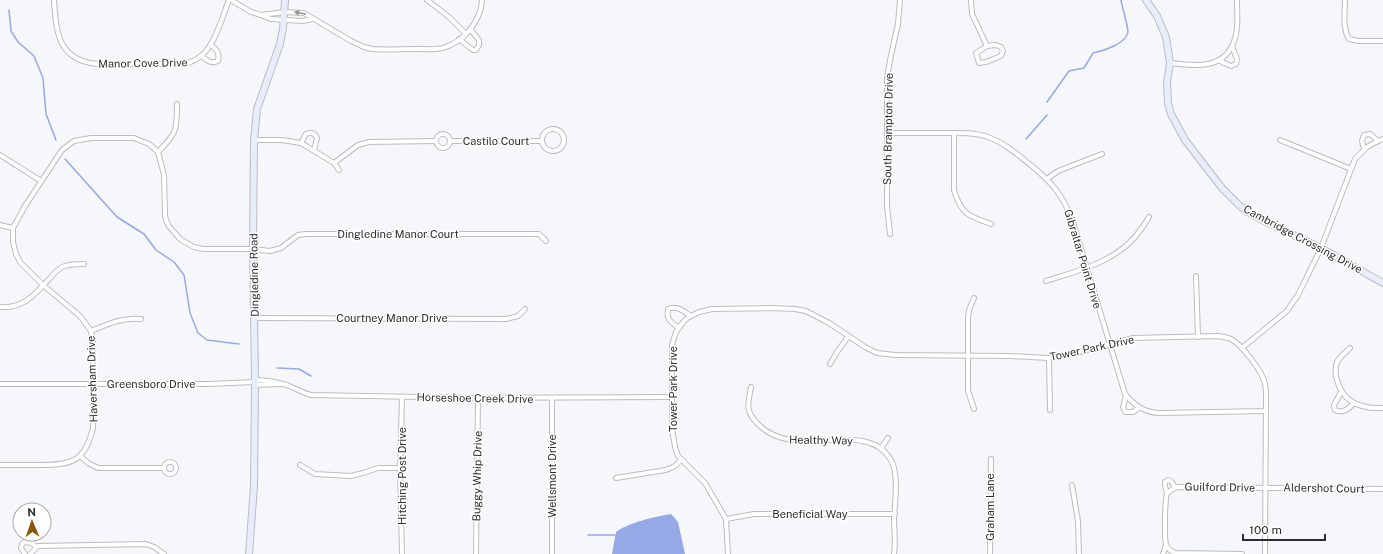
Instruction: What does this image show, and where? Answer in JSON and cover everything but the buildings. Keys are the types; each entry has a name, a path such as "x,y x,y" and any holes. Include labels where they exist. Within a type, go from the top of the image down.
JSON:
{"street":[{"name":"Manor Cove Drive","path":"54,0 56,27 61,42 70,54 78,59 87,63 181,64 194,62 202,56 211,45 230,0"},
{"path":"230,0 236,1 251,12 261,14 271,19 302,21 314,18"},
{"name":"Dingledine Road","path":"249,554 254,486 254,140 258,109 264,87 280,44 285,12 285,0"},
{"path":"427,0 449,17 466,34"},
{"path":"261,14 285,12 304,13 351,41 372,49 432,49 444,48 466,34 477,20 482,0"},
{"name":"South Brampton Drive","path":"890,234 887,206 887,78 898,24 900,0"},
{"path":"971,0 972,14 987,46"},
{"name":"Cambridge Crossing Drive","path":"1146,0 1157,16 1166,37 1170,63 1167,82 1168,103 1171,114 1185,140 1222,188 1248,212 1383,281"},
{"path":"1170,63 1196,66 1206,65 1219,60 1227,53 1232,46 1236,33 1237,0"},
{"path":"1345,0 1344,24 1346,34 1349,39 1359,41 1383,41"},
{"path":"460,39 473,50 476,50 479,45 479,40 470,29"},
{"name":"Manor Cove Drive","path":"202,56 208,62 218,61 218,52 211,45"},
{"path":"996,45 1001,47 1003,51 1001,56 993,60 980,63 976,53 987,46 996,45"},
{"path":"1219,60 1231,66 1236,64 1238,59 1232,46"},
{"path":"158,152 171,138 177,126 178,104"},
{"name":"Castilo Court","path":"554,129 560,132 564,138 563,145 555,151 545,148 542,141 546,131 554,129"},
{"name":"Castilo Court","path":"436,141 438,136 444,133 448,135 451,141"},
{"name":"Gibraltar Point Drive","path":"887,133 954,133 982,136 1002,143 1047,179 1066,205 1126,396 1139,408 1149,412 1159,413 1266,411"},
{"path":"954,133 954,190 958,203 967,215 991,224"},
{"path":"301,143 306,134 315,134 317,138 314,150"},
{"path":"1364,149 1362,141 1364,135 1370,134 1378,141"},
{"path":"0,225 13,228 25,206 62,150 74,141 91,138 134,138 149,144 158,152 164,175 165,216 168,225 180,239 194,247 203,249 253,249"},
{"path":"1242,348 1291,306 1321,248 1355,159 1364,149 1383,139"},
{"path":"254,140 282,140 301,143 334,163 339,170"},
{"path":"1280,140 1351,169"},
{"name":"Castilo Court","path":"436,141 439,147 444,148 448,146 451,141"},
{"name":"Castilo Court","path":"334,163 358,145 368,142 436,141"},
{"name":"Castilo Court","path":"451,141 542,141"},
{"path":"1047,179 1058,171 1102,154"},
{"path":"0,155 41,182"},
{"path":"1046,281 1087,268 1124,248 1135,237 1149,217"},
{"name":"Haversham Drive","path":"13,228 13,242 16,254 26,269 80,316 91,331 93,428 90,442 80,456"},
{"name":"Dingledine Manor Court","path":"253,249 270,251 281,248 298,236 306,234 539,234 546,241"},
{"path":"0,307 7,308 20,305 28,300 54,272 64,266 84,264"},
{"path":"1196,276 1198,337"},
{"path":"974,298 969,314 968,356 968,391 974,409"},
{"path":"679,328 669,321 667,317 668,309 678,308 691,316"},
{"name":"Tower Park Drive","path":"728,554 726,519 705,483 681,460 674,446 671,397 672,345 679,328 691,316 699,312 712,309 772,308 806,311 829,323 848,337 878,352 895,355 1049,358 1064,356 1133,338 1225,337 1231,339 1242,348 1261,374 1265,383 1265,554"},
{"name":"Courtney Manor Drive","path":"255,318 506,319 518,316 525,309"},
{"path":"91,331 121,320 131,318 141,319"},
{"path":"830,364 848,337"},
{"path":"1350,348 1338,360 1336,367 1336,378 1342,392 1354,403 1365,407 1383,408"},
{"path":"1049,358 1050,410"},
{"name":"Horseshoe Creek Drive","path":"255,382 288,385 311,395 478,398 671,397"},
{"name":"Greensboro Drive","path":"0,384 208,384 255,382"},
{"name":"Healthy Way","path":"751,387 748,402 749,412 760,427 775,437 792,441 862,441 881,448"},
{"path":"1342,392 1334,405 1335,410 1342,412 1348,410 1354,403"},
{"name":"Gibraltar Point Drive","path":"1126,396 1124,410 1130,413 1139,408"},
{"name":"Hitching Post Drive","path":"402,397 400,468 402,554"},
{"name":"Buggy Whip Drive","path":"476,554 478,398"},
{"name":"Wellsmont Drive","path":"552,398 552,554"},
{"path":"888,438 881,448 891,461 894,468 894,554"},
{"path":"0,465 60,465 71,462 80,456 88,463 98,468 164,468"},
{"path":"616,478 666,470 675,466 681,460"},
{"name":"Graham Lane","path":"990,460 990,554"},
{"path":"300,465 315,474 350,476 363,474 378,468 400,468"},
{"name":"Guilford Drive","path":"1163,554 1166,545 1167,493 1165,482 1168,480 1171,481 1175,487"},
{"path":"1072,485 1078,521 1079,554"},
{"name":"Guilford Drive","path":"1167,493 1175,487 1265,488"},
{"name":"Aldershot Court","path":"1265,488 1383,489"},
{"name":"Beneficial Way","path":"726,519 754,514 895,514"},
{"path":"26,554 21,548 22,544 25,542 32,543 36,547"},
{"path":"30,554 36,547 45,545 146,544 154,547 164,554"},
{"path":"1166,545 1174,553 1242,554"}],"water":[{"path":"671,514 678,522 685,554 612,554 616,532 627,526 650,518"}],"waterway":[{"path":"1047,102 1069,71 1084,68 1093,53 1114,46 1126,36 1128,29 1121,0"},
{"path":"9,10 11,31 18,42 34,56 43,78 46,114 56,140"},
{"path":"1026,139 1047,115"},
{"path":"65,159 117,217 144,234 156,250 174,262 184,275 190,313 198,333 207,340 239,344"},
{"path":"277,368 299,369 311,376"},
{"path":"588,535 615,535"}]}
